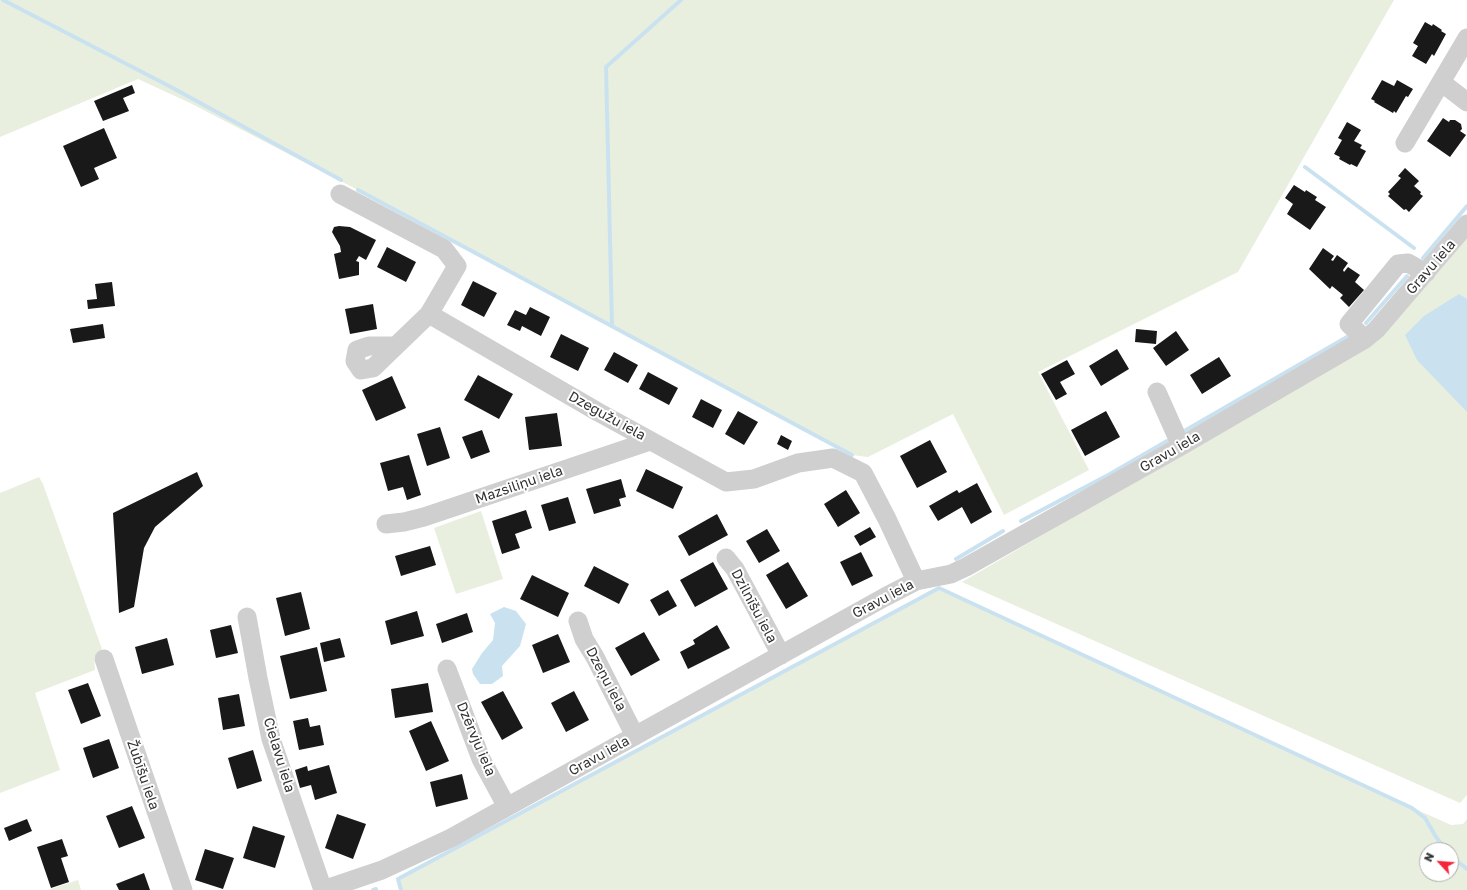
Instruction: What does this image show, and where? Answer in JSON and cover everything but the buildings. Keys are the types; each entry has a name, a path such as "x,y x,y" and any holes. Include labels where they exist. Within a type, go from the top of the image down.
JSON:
{"street":[{"path":"1406,143 1467,38"},
{"path":"1441,82 1467,102"},
{"path":"340,194 444,249 456,266 429,314 395,346"},
{"name":"Gravu iela","path":"323,890 382,870 451,838 885,597 916,581 951,574 966,567 1181,446 1365,339 1376,330 1467,224"},
{"path":"1365,339 1349,324 1398,264 1408,263 1426,273"},
{"name":"Dzegužu iela","path":"429,314 650,441 726,482 754,479 798,463 833,458 862,473 887,519 916,581"},
{"path":"1157,392 1181,446"},
{"name":"Mazsiliņu iela","path":"386,524 404,522 424,517 650,441"},
{"name":"Dzilnīšu iela","path":"726,558 735,569 781,655"},
{"name":"Cielavu iela","path":"247,618 271,738 323,890"},
{"name":"Dzeņu iela","path":"578,622 584,639 595,657 635,736"},
{"name":"Žubīšu iela","path":"104,659 183,890"},
{"name":"Dzērvju iela","path":"448,669 481,758 507,807"}],"green space":[{"path":"0,0 1394,0 1238,272 1038,372 1089,470 1004,515 953,414 868,457 852,455 358,190 190,103 138,79 0,137"},
{"path":"1467,234 1467,795 1460,803 962,582 1378,339"},
{"path":"39,477 43,484 102,649 94,657 95,670 35,693 60,770 0,793 0,493"},
{"path":"481,511 503,579 456,594 434,528"},
{"path":"939,588 1451,825 1463,824 1467,819 1467,890 401,890 398,879"},
{"path":"78,880 81,890 48,890"}],"water":[{"path":"1459,294 1467,299 1467,412 1417,360 1405,335 1424,316"},
{"path":"504,607 516,611 526,624 520,646 502,666 503,676 492,684 480,684 473,674 472,669 482,653 493,640 495,623 490,614"}],"waterway":[{"path":"3,0 171,87 341,180"},
{"path":"612,326 606,67 681,0"},
{"path":"1305,167 1414,248"},
{"path":"358,190 852,455"},
{"path":"1423,258 1467,206"},
{"path":"1366,323 1407,276"},
{"path":"1186,430 1347,337"},
{"path":"1021,521 1110,474 1167,441"},
{"path":"956,559 1003,531"},
{"path":"401,890 398,879 939,588 1412,808 1425,818 1440,842"},
{"path":"1459,862 1467,869"}]}
